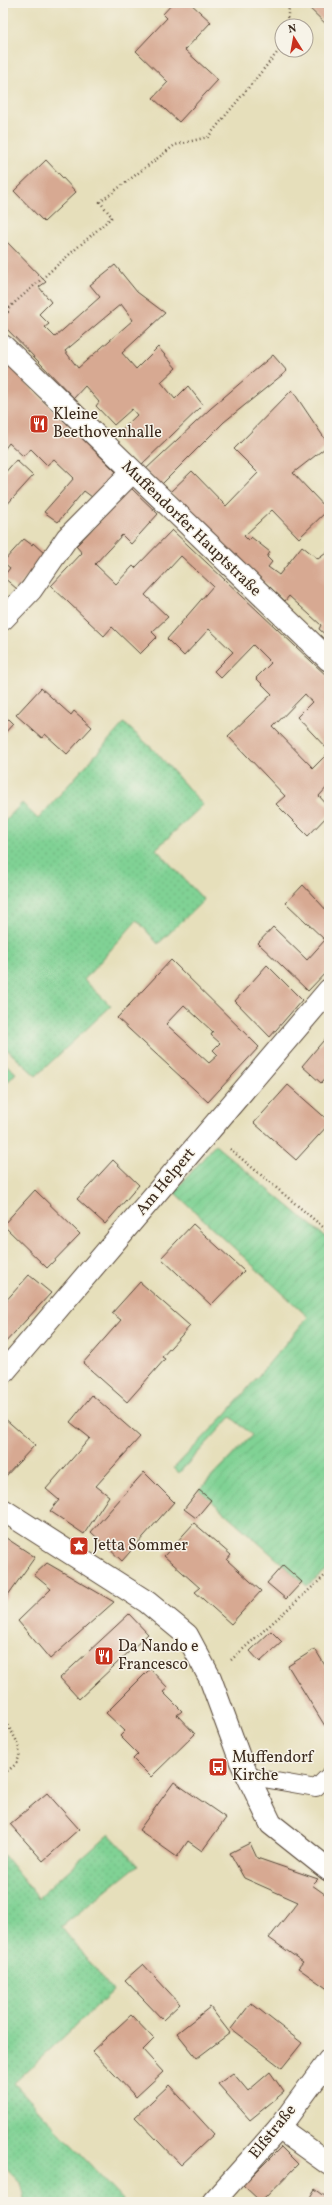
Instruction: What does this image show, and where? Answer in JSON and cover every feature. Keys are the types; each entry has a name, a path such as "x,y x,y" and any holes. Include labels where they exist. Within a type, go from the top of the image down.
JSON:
{"street":[{"name":"Muffendorfer Hauptstraße","path":"3,346 132,472 329,660"},
{"path":"3,619 31,590 67,538 132,472"},
{"name":"Am Helpert","path":"3,1373 329,990"},
{"path":"3,1510 147,1602 187,1635 210,1678 231,1739 247,1776 271,1824 329,1870"},
{"name":"Elfstraße","path":"213,2202 279,2128 329,2060"},
{"path":"279,2128 329,2164"}],"lane":[{"path":"247,1776 316,1788 329,1775"}],"path":[{"path":"287,18 289,8 294,3"},
{"path":"3,313 112,217 100,202 175,145 208,137 274,57"},
{"path":"209,1131 329,1232"},
{"path":"210,1678 329,1572"},
{"path":"3,1719 16,1739 18,1757 17,1762 3,1774"}],"green space":[{"path":"124,723 156,752 203,805 156,849 204,900 158,944 137,920 84,980 111,1006 36,1076 3,1046 3,823 22,803 38,819"},
{"path":"3,1062 16,1073 3,1087"},
{"path":"215,1145 329,1240 329,1567 307,1586 199,1490 252,1435 231,1417 179,1473 174,1468 227,1413 308,1317 174,1192"},
{"path":"109,1834 138,1865 61,1927 113,1991 14,2083 125,2202 25,2202 20,2183 3,2165 3,1854 38,1898"}],"building":[{"path":"173,3 190,3 211,22 185,50 218,80 179,122 153,98 168,82 136,51 167,18 163,14"},
{"path":"329,3 329,27 305,4"},
{"path":"46,160 76,192 44,222 14,191"},
{"path":"3,238 46,282 39,287 51,302 39,314 49,324 45,327 55,337 100,297 90,285 115,265 137,292 165,313 122,353 136,369 158,347 176,368 161,382 175,399 188,386 203,405 140,466 114,437 137,415 132,409 114,425 96,406 99,402 85,386 74,398 3,325 3,317 9,312 3,306","holes":["121,304 133,320 78,368 65,351"]},
{"path":"273,355 287,371 224,422 160,486 145,470 210,409"},
{"path":"3,356 28,385 117,473 96,500 84,491 58,522 44,512 74,478 54,459 47,465 31,449 23,456 9,443 3,451"},
{"path":"292,390 329,445 293,473 328,510 299,538 272,510 244,536 248,540 251,537 270,552 267,557 272,562 268,567 279,575 302,546 318,559 329,551 329,638 319,629 321,625 289,596 285,601 217,540 170,492 192,471 226,506 258,473 234,449"},
{"path":"16,460 33,476 3,509 3,475"},
{"path":"131,488 158,514 131,544 122,535 95,564 116,584 133,566 135,568 172,530 329,678 329,751 297,717 312,702 305,694 273,727 313,768 329,752 329,785 319,796 329,807 329,814 308,836 276,804 285,796 228,736 272,694 256,678 271,663 253,645 221,678 214,671 233,652 209,629 184,656 167,639 213,586 181,556 145,595 168,617 152,632 157,637 140,654 112,627 104,636 51,586 82,553 76,546"},
{"path":"24,539 32,545 33,543 45,554 17,589 3,577 10,568 3,562"},
{"path":"41,688 71,715 74,711 92,727 67,754 45,734 42,738 16,715"},
{"path":"3,714 13,724 3,735"},
{"path":"303,885 329,913 329,969 308,991 258,943 273,927 307,960 325,940 286,903"},
{"path":"171,960 259,1047 208,1102 117,1018","holes":["184,1005 213,1032 211,1035 220,1043 213,1050 218,1055 209,1063 166,1024"]},
{"path":"267,965 302,1000 270,1037 235,1001"},
{"path":"329,1034 329,1074 321,1083 302,1066"},
{"path":"288,1085 329,1121 329,1124 296,1160 254,1123"},
{"path":"113,1160 139,1185 105,1224 77,1199"},
{"path":"35,1190 80,1234 47,1268 3,1225"},
{"path":"193,1224 244,1271 211,1305 161,1258"},
{"path":"29,1275 51,1293 3,1345 3,1304"},
{"path":"140,1282 190,1326 162,1357 165,1359 127,1402 83,1363 121,1320 112,1313"},
{"path":"92,1395 140,1437 96,1486 109,1496 84,1534 50,1511 59,1500 46,1489 90,1438 70,1422"},
{"path":"3,1417 35,1445 3,1479"},
{"path":"144,1472 174,1502 122,1561 91,1532"},
{"path":"199,1490 211,1500 196,1518 184,1509"},
{"path":"194,1523 231,1555 227,1560 261,1591 231,1624 195,1592 200,1588 164,1556"},
{"path":"3,1536 35,1557 3,1602"},
{"path":"47,1563 114,1602 50,1659 18,1621 51,1589 34,1575"},
{"path":"283,1565 302,1582 286,1599 267,1583"},
{"name":"Da Nando e Francesco","path":"129,1614 148,1634 79,1699 60,1678"},
{"path":"271,1631 282,1642 260,1662 250,1651"},
{"path":"315,1649 329,1672 329,1723 325,1726 288,1666"},
{"path":"150,1669 168,1688 163,1692 182,1711 177,1715 195,1734 151,1777 133,1759 138,1754 120,1736 125,1731 106,1713"},
{"path":"174,1782 226,1818 202,1851 188,1841 177,1857 139,1830"},
{"path":"47,1793 79,1829 43,1861 10,1824"},
{"path":"250,1843 257,1858 318,1879 312,1885 329,1897 329,1990 298,1968 303,1962 269,1938 298,1902 244,1878 230,1853"},
{"path":"143,1964 180,2004 163,2020 125,1980"},
{"path":"251,2003 302,2043 282,2068 231,2029"},
{"path":"210,2007 230,2033 197,2058 177,2033"},
{"path":"131,2015 154,2039 143,2050 163,2072 136,2097 92,2051"},
{"path":"270,2072 284,2092 250,2120 218,2084 233,2073 248,2091"},
{"path":"169,2085 214,2134 181,2165 135,2117"},
{"path":"281,2147 298,2164 261,2202 243,2185"},
{"path":"315,2189 329,2199 329,2202 307,2202"}],"place":[{"name":"Kleine Beethovenhalle","path":"39,424"},
{"name":"Jetta Sommer","path":"79,1546"},
{"name":"Da Nando e Francesco","path":"104,1656"},
{"name":"Muffendorf Kirche","path":"218,1767"}]}
